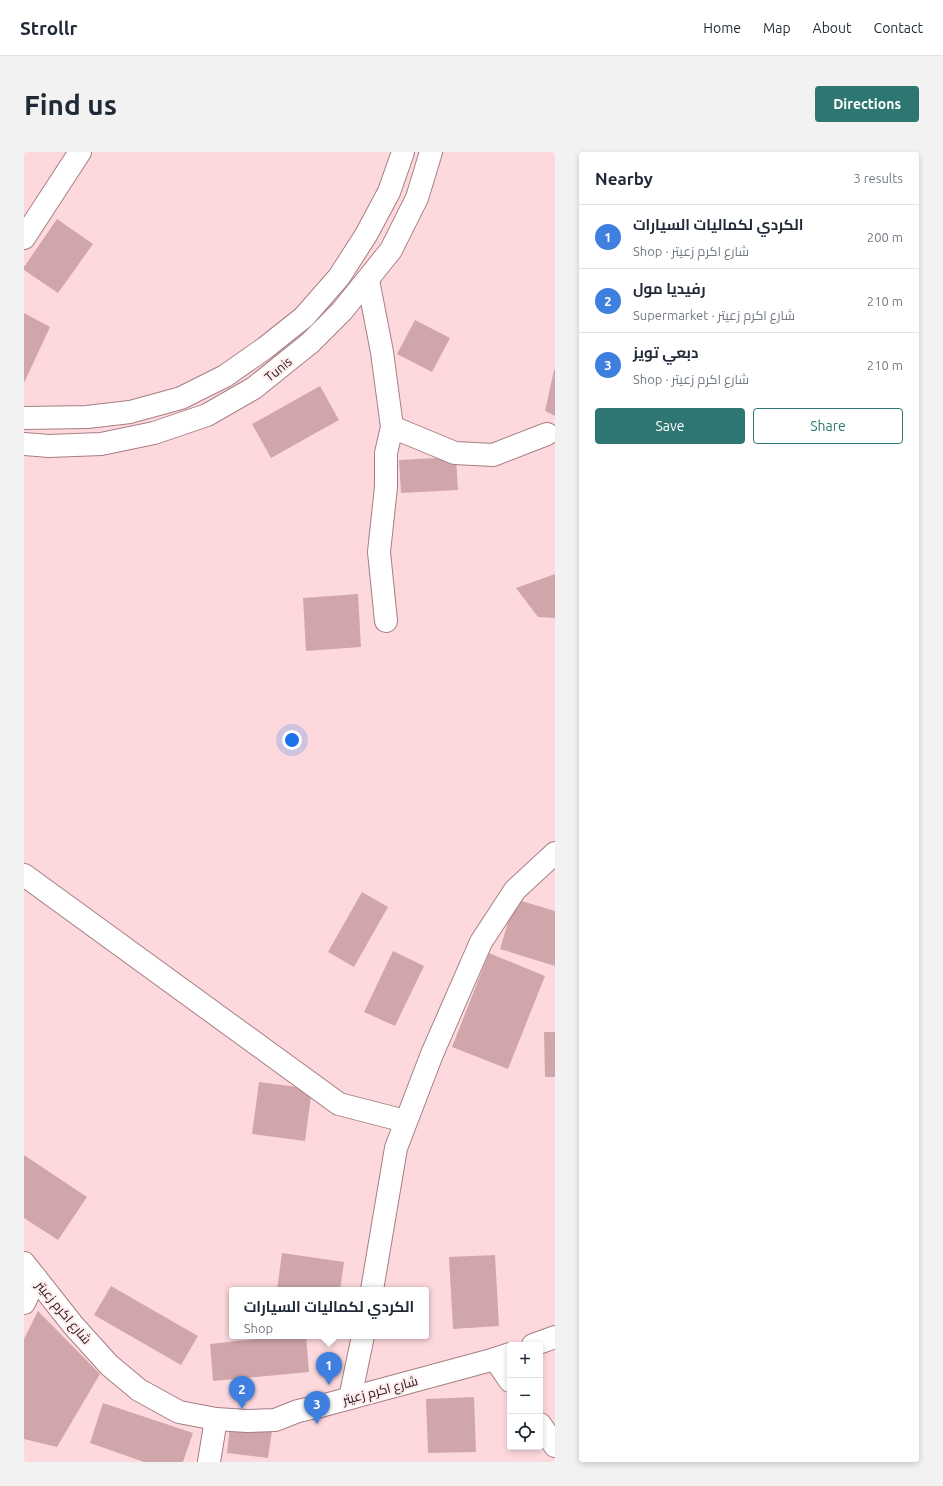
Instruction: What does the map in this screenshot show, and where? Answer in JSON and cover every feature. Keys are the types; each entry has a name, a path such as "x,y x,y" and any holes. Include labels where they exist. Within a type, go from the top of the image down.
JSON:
{"street":[{"path":"24,238 80,152"},
{"path":"24,418 87,417 130,412 181,398 225,376 265,348 304,317 339,277 366,235 389,192 403,152"},
{"name":"Tunis","path":"24,444 49,446 101,444 154,433 207,415 254,388 310,344 342,311 391,250 417,198 431,152"},
{"path":"368,280 382,352 392,427 386,453 386,487 379,552 386,621"},
{"path":"392,427 455,453 494,455 547,434"},
{"path":"373,1287 396,1148 405,1121 432,1054 480,942 515,890 555,852"},
{"path":"24,875 339,1104 405,1121"},
{"path":"24,1303 30,1270"},
{"name":"شارع اكرم زعيتر","path":"30,1270 73,1324 109,1365 139,1390 179,1412 216,1419 247,1421 275,1420 298,1411 502,1356"},
{"path":"541,1342 555,1337"},
{"path":"350,1398 362,1339"},
{"path":"502,1356 509,1378"},
{"path":"209,1462 216,1419"},
{"path":"543,1428 555,1446"}],"building":[{"path":"57,219 93,244 58,293 24,270 24,267"},
{"path":"24,313 50,327 24,383"},
{"path":"415,320 450,338 432,372 397,354"},
{"path":"555,370 555,416 545,411"},
{"path":"320,386 339,420 271,458 252,424"},
{"path":"456,457 458,490 401,493 399,460"},
{"path":"555,574 555,618 538,617 516,588"},
{"path":"358,594 361,647 306,651 303,598"},
{"path":"362,892 388,907 354,967 328,952"},
{"path":"515,899 555,911 555,966 500,949"},
{"path":"393,951 424,966 395,1026 364,1012"},
{"path":"489,953 545,976 508,1069 452,1047"},
{"path":"544,1032 555,1032 555,1077 545,1077"},
{"path":"259,1082 312,1089 305,1141 252,1134"},
{"path":"24,1155 87,1197 58,1240 24,1218"},
{"path":"282,1253 344,1262 340,1287 277,1287"},
{"path":"495,1255 499,1326 453,1329 449,1257"},
{"path":"111,1286 198,1336 181,1365 94,1315"},
{"path":"38,1311 100,1374 57,1447 24,1439 24,1339"},
{"path":"257,1339 306,1339 309,1372 213,1381 210,1344"},
{"path":"474,1397 476,1452 428,1453 426,1399"},
{"path":"103,1403 193,1433 183,1462 144,1462 90,1443"},
{"path":"230,1426 272,1431 268,1458 227,1453"}],"place":[{"name":"الكردي لكماليات السيارات","path":"329,1385"},
{"name":"رفيديا مول","path":"242,1409"},
{"name":"دبعي تويز","path":"317,1424"}]}
